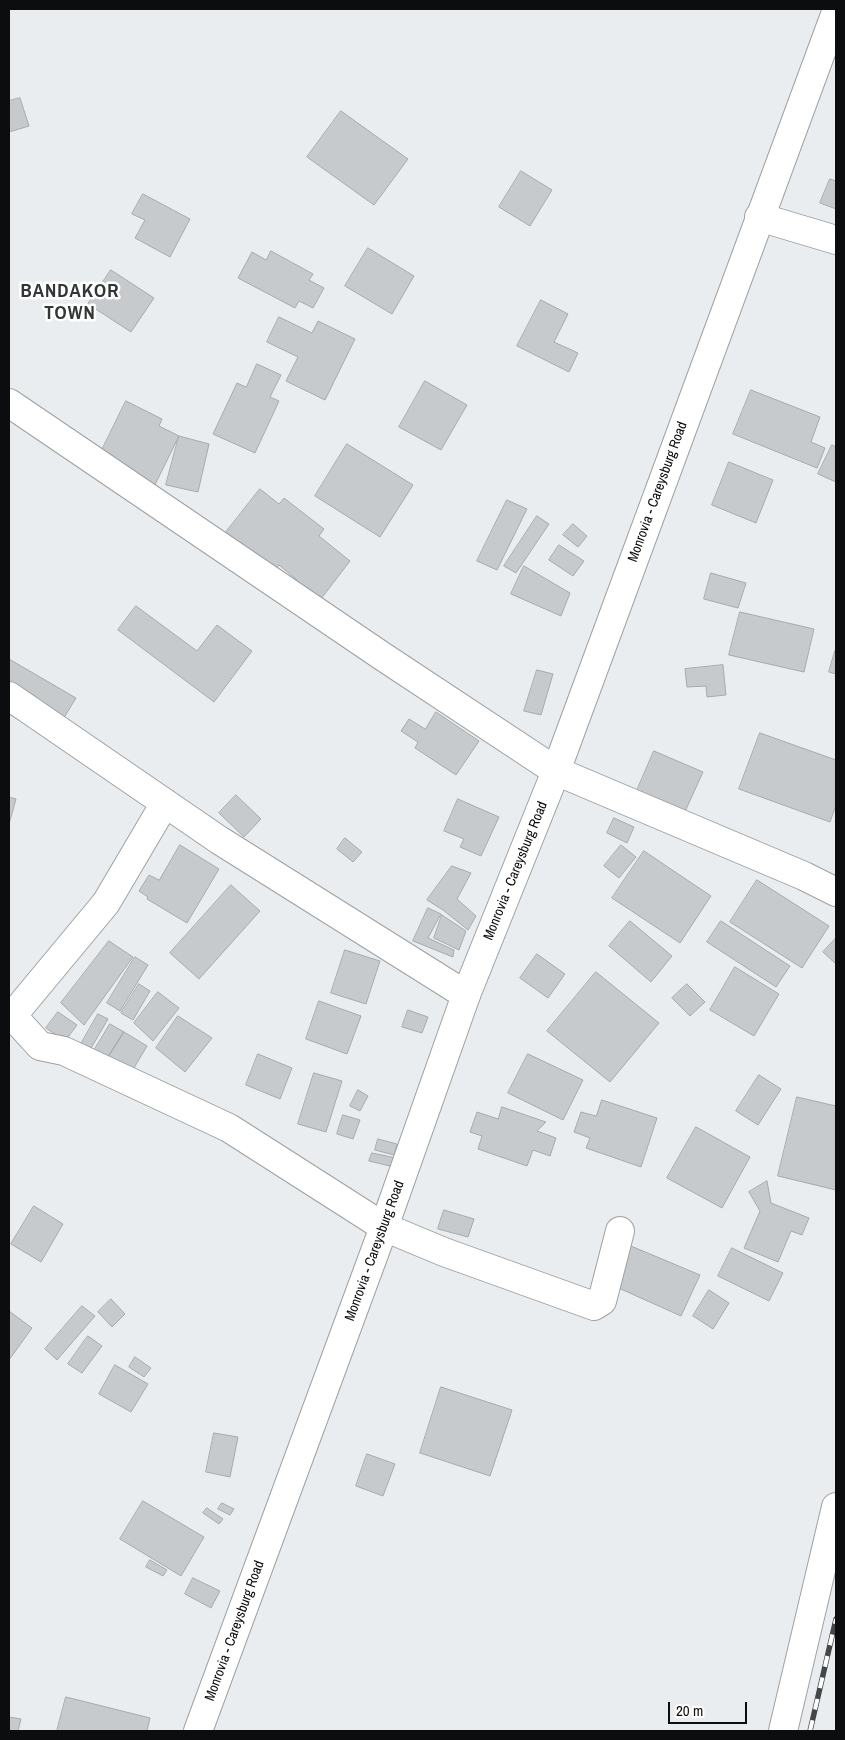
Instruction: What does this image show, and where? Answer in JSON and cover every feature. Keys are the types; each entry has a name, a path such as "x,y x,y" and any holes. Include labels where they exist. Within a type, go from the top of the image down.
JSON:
{"street":[{"name":"Monrovia - Careysburg Road","path":"198,1731 384,1227 466,995 556,771 836,12"},
{"path":"759,217 836,240"},
{"path":"9,403 382,656 556,771 804,876 836,892"},
{"path":"9,696 219,840 466,995"},
{"path":"166,803 106,903 11,1014 40,1046 64,1051 229,1128 384,1227 444,1252 594,1306 602,1301 620,1231"},
{"path":"783,1731 836,1507"}],"building":[{"path":"20,98 29,126 9,132 9,101"},
{"path":"341,111 408,159 374,205 307,157"},
{"path":"521,171 552,190 530,226 499,207"},
{"path":"830,179 836,181 836,209 820,203"},
{"path":"143,194 190,219 170,257 135,238 145,220 132,214"},
{"path":"368,248 414,276 392,314 345,286"},
{"path":"271,251 313,274 309,280 324,288 313,308 299,301 295,308 238,278 252,252 266,260"},
{"path":"111,270 154,298 131,332 88,304"},
{"path":"541,300 568,314 554,342 578,353 569,372 517,346"},
{"path":"279,317 312,333 318,321 355,339 325,400 286,381 298,357 267,342"},
{"path":"257,364 281,375 270,397 279,401 255,453 213,434 237,383 246,387"},
{"path":"425,381 467,405 441,450 399,427"},
{"path":"751,390 820,417 811,442 825,448 817,468 733,434"},
{"path":"126,401 162,419 159,426 179,436 144,507 124,497 136,472 100,454"},
{"path":"179,436 209,444 198,492 166,485"},
{"path":"347,444 413,485 380,537 315,496"},
{"path":"832,445 836,447 836,482 818,474"},
{"path":"729,462 773,480 756,523 712,505"},
{"path":"260,489 279,504 284,498 324,529 319,536 350,561 314,608 296,579 279,565 271,574 219,541"},
{"path":"507,500 527,509 497,570 477,561"},
{"path":"537,516 549,524 516,573 504,566"},
{"path":"573,524 587,536 578,547 563,535"},
{"path":"559,545 584,561 573,576 549,560"},
{"path":"524,566 570,593 561,616 511,594"},
{"path":"711,573 746,583 738,608 704,599"},
{"path":"136,606 197,651 217,625 252,651 214,702 118,630"},
{"path":"740,612 814,629 804,672 729,655"},
{"path":"836,652 836,674 829,672"},
{"path":"9,659 76,698 51,739 9,714"},
{"path":"723,665 726,695 707,697 706,686 687,687 685,669"},
{"path":"537,670 553,674 541,715 524,711"},
{"path":"436,712 479,741 456,775 415,748 418,742 401,731 409,719 425,729"},
{"path":"760,733 836,760 836,805 830,822 739,789"},
{"path":"654,751 703,772 683,816 635,795"},
{"path":"236,795 261,819 244,837 219,813"},
{"path":"9,797 16,799 9,824"},
{"path":"458,799 499,817 481,856 460,847 464,839 444,831"},
{"path":"614,818 634,827 627,843 607,833"},
{"path":"345,838 362,852 353,862 337,849"},
{"path":"180,845 219,869 187,923 147,899 148,897 139,891 149,875 159,880"},
{"path":"621,845 636,857 619,878 604,866"},
{"path":"644,851 711,896 680,943 612,898"},
{"path":"452,866 471,873 457,899 476,916 468,930 427,900"},
{"path":"757,880 829,926 802,968 730,922"},
{"path":"231,885 260,911 199,979 170,953"},
{"path":"428,908 441,914 428,938 454,950 453,957 413,941"},
{"path":"442,915 466,931 459,950 434,938"},
{"path":"630,921 672,956 651,982 609,946"},
{"path":"721,921 790,966 776,987 707,942"},
{"path":"836,938 836,964 823,952"},
{"path":"109,941 133,957 84,1025 61,1003"},
{"path":"345,950 380,961 366,1004 331,993"},
{"path":"537,954 565,974 548,998 520,978"},
{"path":"135,957 148,965 120,1011 107,1003"},
{"path":"735,967 779,994 754,1036 710,1010"},
{"path":"596,972 659,1023 610,1082 547,1031"},
{"path":"139,984 150,991 133,1020 121,1013"},
{"path":"687,984 705,1002 690,1016 672,998"},
{"path":"158,992 179,1008 153,1041 134,1023"},
{"path":"319,1001 361,1016 347,1054 306,1039"},
{"path":"408,1010 428,1017 422,1033 402,1027"},
{"path":"58,1012 77,1025 65,1041 46,1028"},
{"path":"98,1014 108,1019 90,1050 81,1044"},
{"path":"178,1016 212,1038 185,1072 156,1048"},
{"path":"110,1024 124,1032 105,1062 92,1054"},
{"path":"124,1032 147,1046 131,1073 107,1059"},
{"path":"258,1054 292,1068 280,1099 246,1085"},
{"path":"528,1054 583,1080 563,1120 508,1093"},
{"path":"314,1073 342,1081 326,1132 298,1124"},
{"path":"759,1075 781,1089 758,1125 736,1111"},
{"path":"358,1090 368,1096 360,1111 350,1106"},
{"path":"797,1097 836,1106 836,1190 778,1176"},
{"path":"602,1100 657,1118 641,1167 586,1148 590,1138 574,1132 581,1112 596,1116"},
{"path":"502,1107 546,1122 537,1131 556,1138 550,1156 533,1150 527,1166 478,1149 482,1136 470,1132 477,1112 498,1119"},
{"path":"343,1115 360,1120 353,1139 337,1134"},
{"path":"696,1127 750,1157 722,1208 667,1178"},
{"path":"378,1139 397,1144 394,1155 375,1150"},
{"path":"372,1153 396,1158 394,1167 369,1161"},
{"path":"767,1181 771,1203 809,1218 802,1235 791,1231 778,1262 744,1248 760,1211 749,1192"},
{"path":"34,1206 63,1224 41,1262 11,1244"},
{"path":"444,1210 474,1219 468,1237 438,1229"},
{"path":"631,1246 700,1275 681,1316 614,1286"},
{"path":"732,1248 783,1273 769,1301 718,1276"},
{"path":"709,1290 729,1303 713,1329 693,1316"},
{"path":"111,1299 125,1314 112,1327 98,1312"},
{"path":"82,1306 95,1316 57,1360 45,1349"},
{"path":"9,1311 32,1328 9,1360"},
{"path":"88,1336 102,1346 82,1373 68,1364"},
{"path":"135,1357 151,1368 144,1377 129,1367"},
{"path":"115,1365 148,1384 131,1412 99,1394"},
{"path":"441,1387 512,1410 490,1476 420,1453"},
{"path":"214,1433 238,1437 230,1477 206,1472"},
{"path":"367,1454 395,1464 383,1496 356,1486"},
{"path":"143,1501 204,1537 181,1576 120,1539"},
{"path":"222,1503 234,1509 230,1515 218,1509"},
{"path":"207,1508 223,1519 219,1524 203,1513"},
{"path":"150,1560 167,1570 163,1576 146,1567"},
{"path":"193,1578 220,1591 211,1608 185,1594"},
{"path":"66,1697 150,1718 147,1731 57,1731"},
{"path":"9,1717 21,1719 18,1731 9,1731"}],"railway":[{"path":"810,1731 836,1619"}],"district":[{"name":"BANDAKOR TOWN","path":"70,303"}]}
